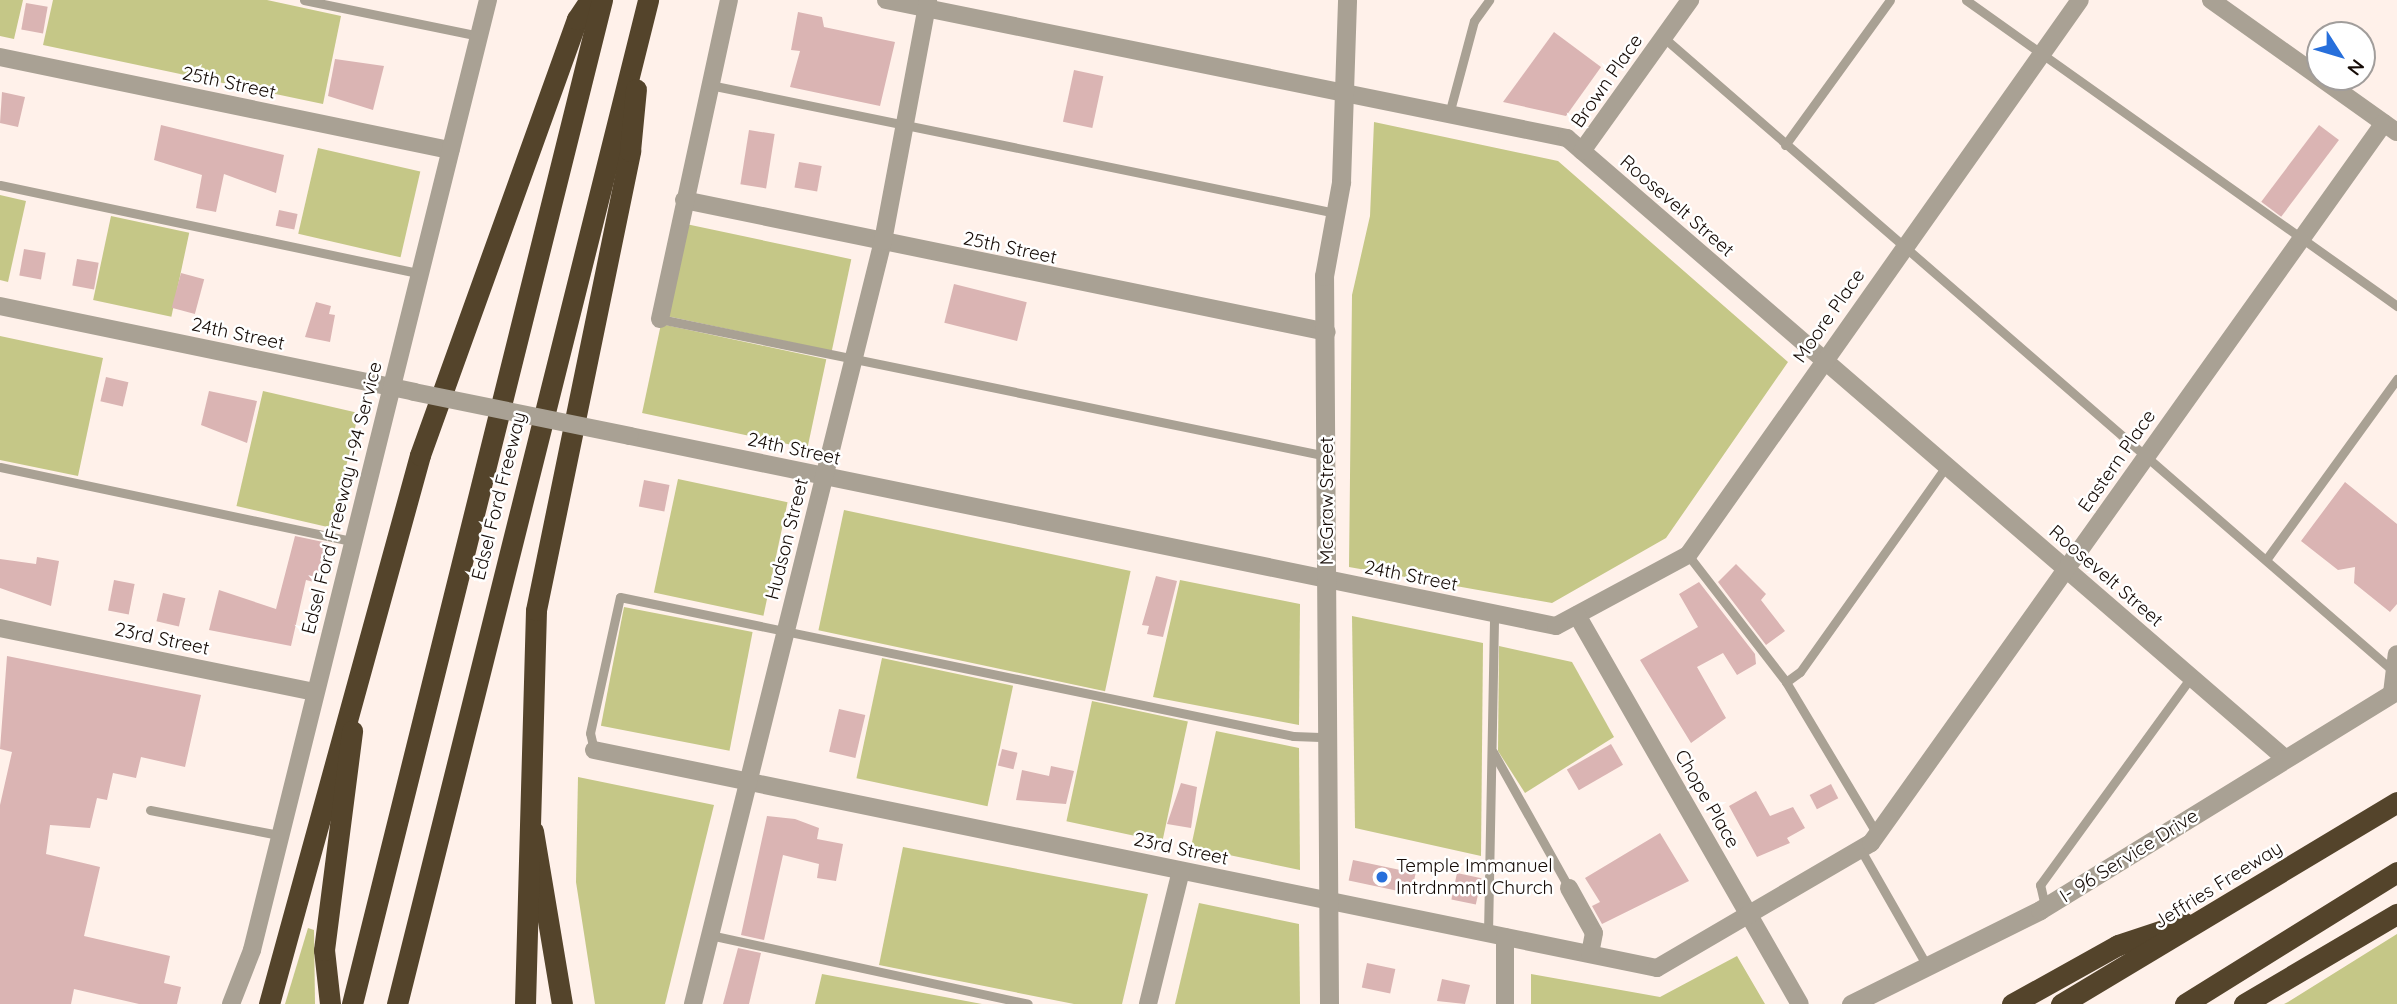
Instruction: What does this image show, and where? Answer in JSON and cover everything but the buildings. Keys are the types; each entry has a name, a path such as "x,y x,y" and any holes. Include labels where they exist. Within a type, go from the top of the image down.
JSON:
{"highway":[{"path":"269,1004 358,677 440,395 577,19 590,0"},
{"name":"Edsel Ford Freeway","path":"352,1004 602,0"},
{"path":"525,1004 531,649 539,588 630,151 646,5"},
{"name":"Edsel Ford Freeway","path":"397,1004 646,5"},
{"path":"329,1001 324,950 358,677"},
{"path":"2371,818 2397,789"},
{"name":"Jeffries Freeway","path":"2061,1004 2397,802"},
{"path":"529,817 562,1004"},
{"path":"2185,1004 2397,872"},
{"path":"2012,1004 2118,945 2219,911"},
{"path":"2244,1004 2397,914"}],"street":[{"name":"Edsel Ford Freeway I-94 Service","path":"231,1004 252,950 488,0"},
{"path":"660,319 729,0"},
{"name":"Roosevelt Street","path":"886,0 928,4 1343,94 1554,132 1582,151 2286,760"},
{"name":"McGraw Street","path":"1329,1004 1327,332 1324,276 1336,213 1347,0"},
{"name":"Brown Place","path":"1582,151 1690,0"},
{"name":"Moore Place","path":"1577,615 1688,555 1823,360 2080,0"},
{"path":"2211,0 2390,128"},
{"name":"Hudson Street","path":"693,1004 883,241 928,4"},
{"name":"25th Street","path":"0,57 450,150"},
{"name":"Eastern Place","path":"1749,916 1862,852 1877,834 2302,237 2390,128"},
{"name":"25th Street","path":"684,200 1327,332"},
{"name":"24th Street","path":"0,306 1494,615 1556,626 1577,615"},
{"name":"Chope Place","path":"1577,615 1800,1004"},
{"name":"23rd Street","path":"0,628 315,692"},
{"path":"2395,662 2395,692"},
{"name":"I- 96 Service Drive","path":"1851,1004 1928,969 2046,907 2395,692"},
{"name":"23rd Street","path":"594,750 1657,968 1749,916"},
{"path":"1148,1004 1181,870"},
{"path":"1569,888 1594,933 1590,954"},
{"path":"1497,935 1505,1004"}],"lane":[{"path":"304,0 479,36"},
{"path":"1449,114 1474,21 1489,0"},
{"path":"1785,145 1890,0"},
{"path":"1966,0 2397,306"},
{"path":"1663,37 1785,145 2395,662"},
{"path":"710,85 1336,213"},
{"path":"0,185 419,273"},
{"path":"660,319 1327,456"},
{"path":"2268,557 2397,379"},
{"path":"1786,682 1800,672 1947,465"},
{"path":"0,467 352,541"},
{"path":"1688,555 1786,682 1877,834"},
{"path":"594,750 590,733 620,597 1293,736 1327,737"},
{"path":"1494,615 1492,750 1497,935"},
{"path":"2046,907 2040,886 2190,677"},
{"path":"1492,750 1569,888"},
{"path":"150,810 279,835"},
{"path":"1862,852 1928,969"},
{"path":"710,936 1028,1004"}],"green space":[{"path":"0,0 23,0 14,39 0,36"},
{"path":"53,0 267,0 341,16 323,104 43,45"},
{"path":"1374,122 1558,161 1788,362 1666,538 1552,603 1349,567 1352,295 1370,216"},
{"path":"318,148 420,172 401,257 298,234"},
{"path":"0,195 26,201 8,282 0,280"},
{"path":"111,216 189,233 171,317 93,300"},
{"path":"686,224 851,259 832,351 666,316"},
{"path":"661,324 826,359 807,448 642,413"},
{"path":"0,336 103,358 78,476 0,460"},
{"path":"263,391 358,413 332,528 236,506"},
{"path":"678,479 788,502 763,616 654,592"},
{"path":"844,510 1131,571 1105,691 818,630"},
{"path":"1180,580 1300,604 1299,725 1153,697"},
{"path":"624,607 753,632 730,751 601,726"},
{"path":"1352,616 1483,643 1481,856 1355,828"},
{"path":"1499,646 1572,662 1614,737 1525,793 1498,751"},
{"path":"882,658 1013,686 987,806 856,778"},
{"path":"1092,701 1188,721 1162,842 1066,821"},
{"path":"1216,731 1299,748 1300,870 1191,847"},
{"path":"578,777 714,805 665,1004 595,1004 576,882"},
{"path":"903,847 1148,894 1122,1004 1074,1004 879,965"},
{"path":"1199,903 1299,924 1300,1004 1175,1004"},
{"path":"308,928 314,930 315,1004 285,1004"},
{"path":"2397,934 2397,1004 2284,1004 2288,1002"},
{"path":"1737,956 1765,1004 1531,1004 1531,974 1660,997"},
{"path":"822,974 982,1004 815,1004"}],"place":[{"name":"Temple Immanuel Intrdnmntl Church","path":"1382,877"}]}
